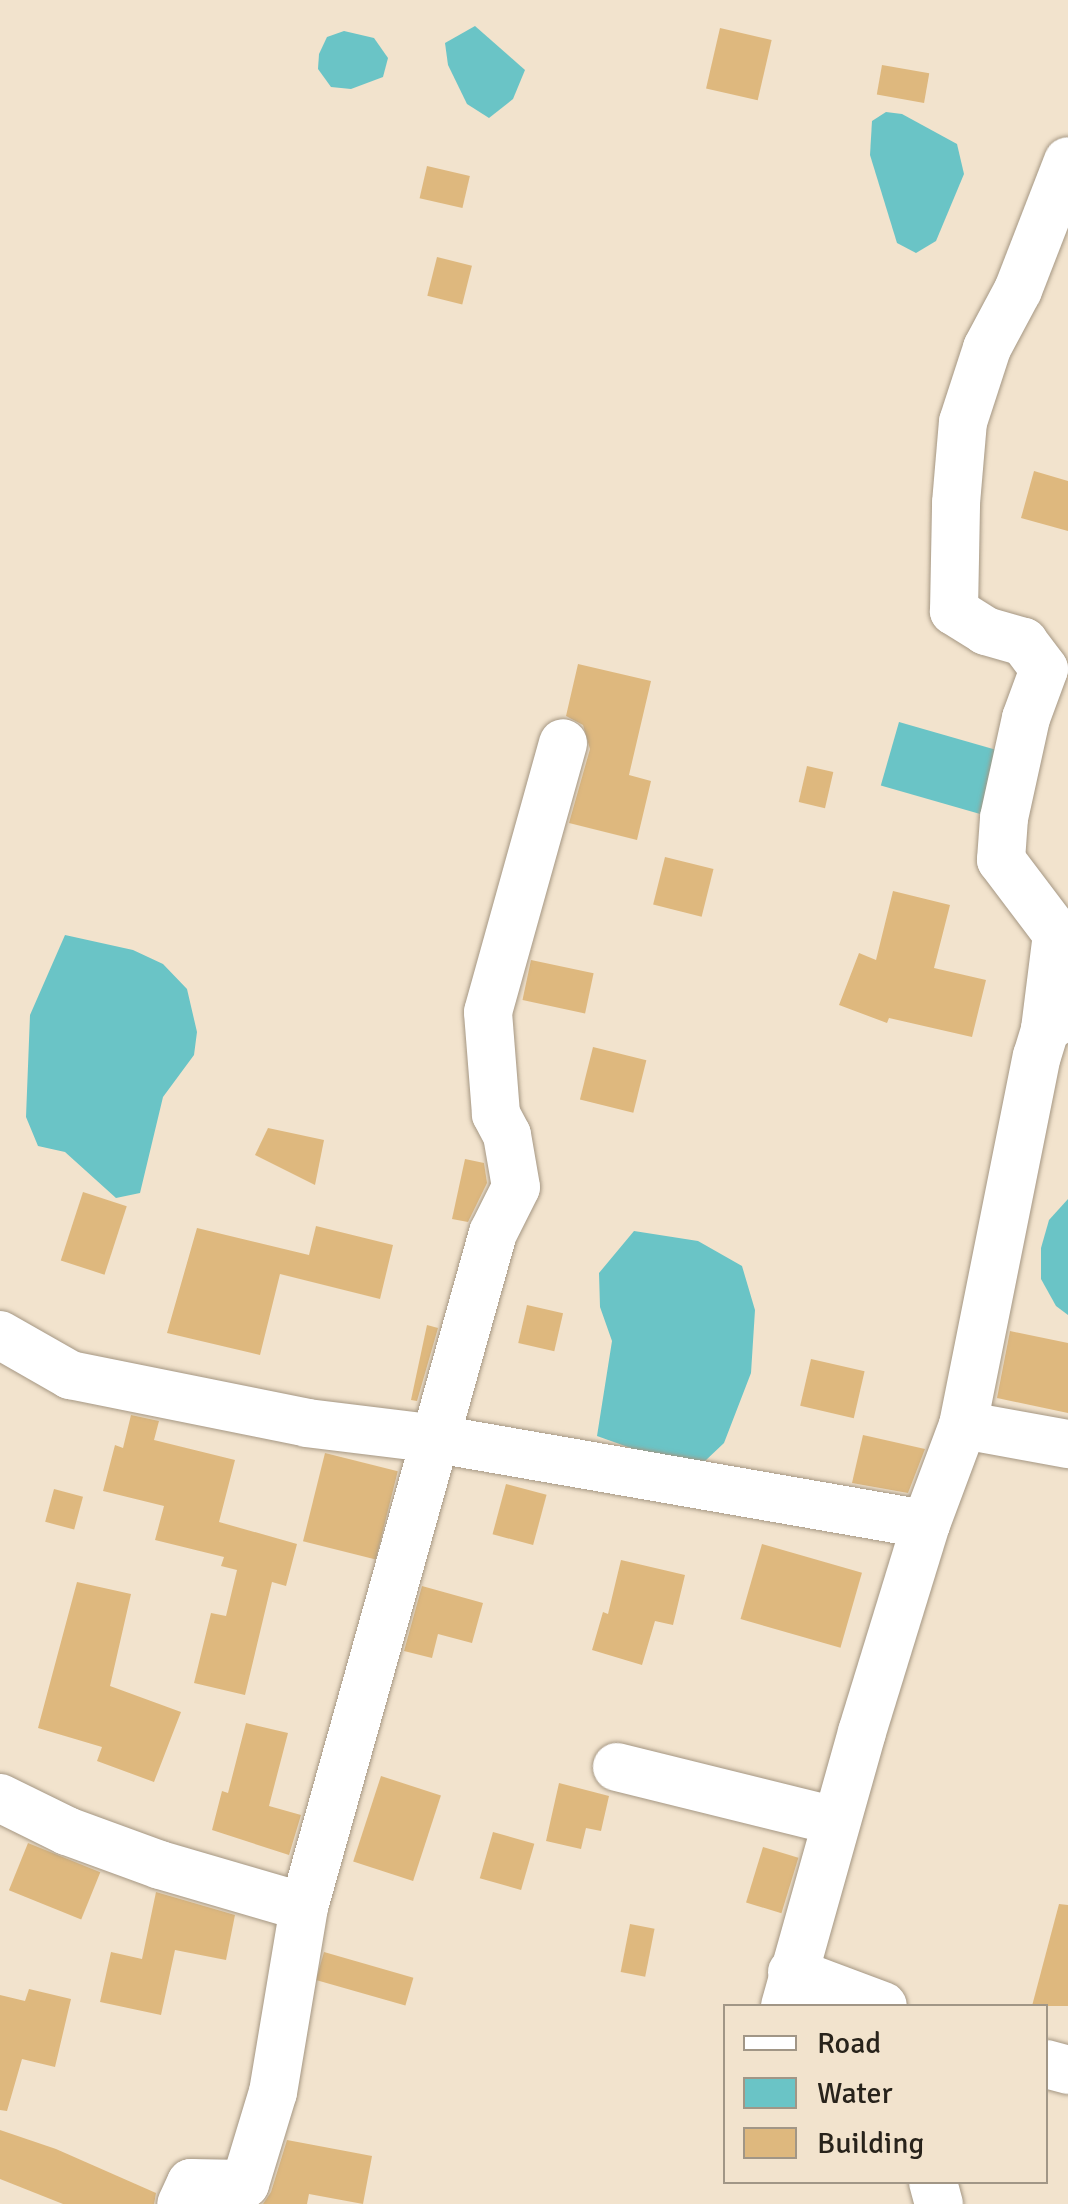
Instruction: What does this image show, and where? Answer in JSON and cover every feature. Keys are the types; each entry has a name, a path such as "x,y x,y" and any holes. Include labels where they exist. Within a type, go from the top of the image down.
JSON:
{"street":[{"path":"871,2004 788,1990 926,1524 963,1425 1056,1022 1058,934 1001,860 1004,818 1026,718 1044,669 1024,642 986,631 954,611 956,503 963,422 987,348 1018,290 1068,161"},
{"path":"181,2204 191,2183 245,2184 273,2092 304,1907 493,1232 516,1188 507,1135 496,1114 488,1012 563,743"},
{"path":"0,1336 70,1375 307,1423 437,1439 926,1524"},
{"path":"963,1425 1068,1444"},
{"path":"617,1768 835,1821"},
{"path":"0,1798 66,1831 160,1865 304,1907"}],"water":[{"path":"475,26 525,70 513,99 489,118 467,104 448,65 445,43"},
{"path":"344,31 374,38 388,58 383,77 351,89 331,87 318,69 319,54 327,37"},
{"path":"886,112 902,114 957,144 964,174 936,241 916,253 897,243 870,155 872,121"},
{"path":"899,722 1001,751 983,815 881,785"},
{"path":"65,935 133,950 163,964 187,989 197,1032 194,1055 163,1097 140,1193 116,1198 65,1152 38,1146 26,1117 30,1015"},
{"path":"1068,1199 1068,1315 1056,1306 1041,1279 1041,1248 1049,1220"},
{"path":"634,1231 698,1241 742,1266 755,1310 751,1373 724,1443 705,1461 653,1456 597,1436 612,1341 600,1307 599,1273"}],"building":[{"path":"720,28 772,40 758,100 706,88"},
{"path":"882,65 929,73 924,103 877,95"},
{"path":"427,166 470,176 462,208 420,198"},
{"path":"437,257 472,266 462,305 427,296"},
{"path":"1034,471 1068,481 1068,531 1021,518"},
{"path":"578,664 651,681 629,775 651,781 637,840 569,823 590,749 583,725 566,716"},
{"path":"807,766 833,772 825,808 799,802"},
{"path":"665,857 714,869 702,917 653,905"},
{"path":"893,891 950,905 934,968 986,980 972,1037 889,1018 887,1023 839,1005 859,953 876,960"},
{"path":"531,960 594,973 585,1013 522,1000"},
{"path":"593,1047 646,1060 633,1113 580,1099"},
{"path":"268,1128 324,1140 315,1185 255,1155"},
{"path":"465,1159 484,1163 487,1183 468,1222 452,1219"},
{"path":"83,1192 127,1206 104,1275 61,1260"},
{"path":"316,1226 393,1245 380,1299 280,1274 260,1355 167,1333 197,1228 309,1255"},
{"path":"527,1305 563,1313 554,1351 518,1343"},
{"path":"427,1325 438,1328 417,1401 411,1400"},
{"path":"1010,1331 1068,1343 1068,1413 997,1398"},
{"path":"811,1359 865,1371 854,1418 800,1406"},
{"path":"131,1415 159,1421 154,1440 235,1460 219,1522 297,1544 286,1586 272,1582 245,1695 194,1683 211,1613 226,1616 237,1570 221,1566 224,1557 155,1540 164,1506 103,1491 115,1445 123,1448"},
{"path":"863,1435 925,1449 908,1493 852,1483"},
{"path":"325,1453 398,1471 376,1559 303,1541"},
{"path":"506,1484 547,1495 533,1545 493,1534"},
{"path":"54,1489 83,1497 74,1530 45,1522"},
{"path":"762,1544 862,1573 840,1648 741,1619"},
{"path":"621,1560 685,1575 673,1625 655,1621 642,1665 592,1650 603,1612 608,1614"},
{"path":"77,1582 131,1594 110,1686 181,1712 154,1782 97,1761 102,1747 38,1728"},
{"path":"422,1586 483,1603 472,1643 438,1634 432,1658 404,1651"},
{"path":"246,1723 288,1733 269,1806 301,1815 289,1855 212,1830 222,1791 228,1793"},
{"path":"381,1776 441,1795 413,1881 353,1862"},
{"path":"559,1783 609,1796 601,1831 586,1828 581,1849 546,1841"},
{"path":"493,1832 534,1844 521,1890 480,1878"},
{"path":"28,1843 100,1872 81,1920 9,1890"},
{"path":"763,1847 798,1858 781,1913 746,1902"},
{"path":"156,1892 235,1915 226,1960 175,1950 161,2015 100,2002 111,1952 142,1959"},
{"path":"1059,1904 1068,1905 1068,2006 1033,2004"},
{"path":"630,1924 655,1929 645,1977 621,1972"},
{"path":"324,1952 413,1978 405,2006 316,1980"},
{"path":"29,1989 71,1999 55,2067 22,2059 7,2111 0,2110 0,1995 25,2001"},
{"path":"0,2130 56,2149 156,2193 154,2204 63,2204 0,2179"},
{"path":"287,2140 372,2156 363,2204 309,2194 307,2204 263,2204 271,2192"}]}
